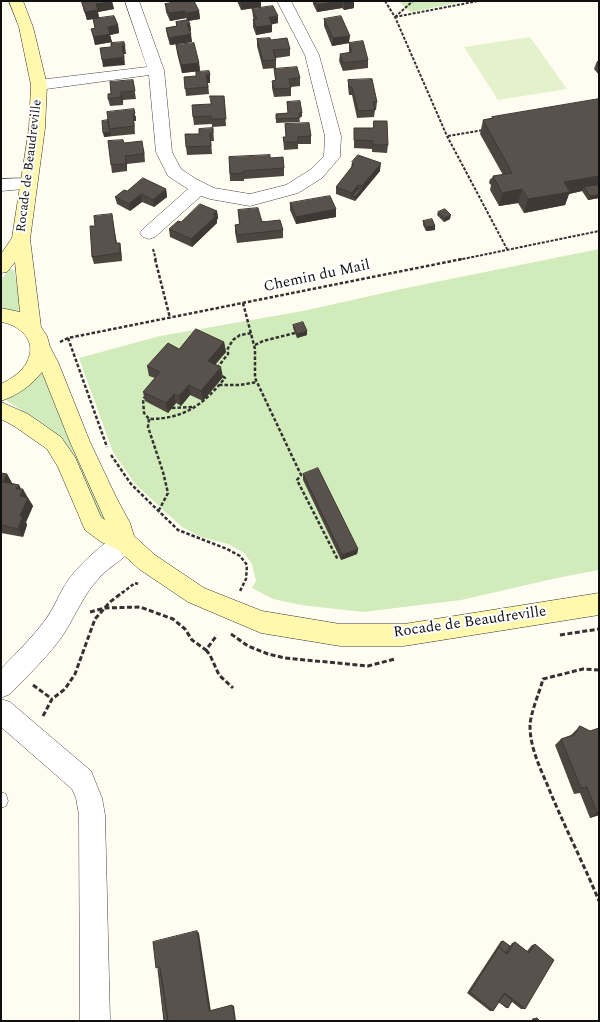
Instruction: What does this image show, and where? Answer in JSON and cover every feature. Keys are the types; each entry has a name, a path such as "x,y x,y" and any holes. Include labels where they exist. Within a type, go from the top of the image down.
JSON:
{"street":[{"name":"Rocade de Beaudreville","path":"16,1 26,27 39,85 38,128 21,239 31,327 38,337 40,349"},
{"path":"132,1 156,70 164,152 174,172 199,188 210,193 250,200 292,189 316,174 332,157 333,136 312,55 284,1"},
{"path":"39,85 156,70"},
{"path":"1,184 29,184"},
{"path":"149,233 199,188"},
{"name":"Rocade de Beaudreville","path":"1,267 21,239"},
{"path":"1,315 20,320 31,327"},
{"path":"1,393 14,387 28,376 37,362 40,349"},
{"path":"1,686 42,643 56,625 77,587 91,570 125,542 119,523 107,502 83,449 48,362 40,349"},
{"name":"Rocade de Beaudreville","path":"1,410 21,420 54,443 67,463 93,523 109,535 125,542 147,562 196,595 261,622 340,635 404,635 599,604"},
{"path":"1,711 82,780 89,798 92,815 95,1021"}],"path":[{"path":"385,1 395,17 447,136 507,249"},
{"path":"395,17 478,1"},
{"path":"395,17 412,2"},
{"path":"447,136 487,129"},
{"name":"Chemin du Mail","path":"40,349 68,338 599,231"},
{"path":"149,233 170,318"},
{"path":"243,303 255,345 257,363 255,378 301,475 297,480 338,560"},
{"path":"147,395 143,399 144,413 150,419 164,420 177,418 202,404 225,378 217,370 228,354 228,348 233,340 240,335 252,333"},
{"path":"255,345 263,341 295,333"},
{"path":"68,338 109,452 131,484 159,510 167,521 178,530 227,549 240,556 247,565 246,579 238,593"},
{"path":"219,385 240,385 257,382"},
{"path":"172,408 197,406"},
{"path":"150,419 148,427 163,472 168,493 159,510"},
{"path":"307,500 311,498"},
{"path":"31,738 52,699 65,690 75,674 95,619 104,608 140,607 173,619 185,629 192,640 210,652 216,672 233,688"},
{"path":"206,650 217,635"},
{"path":"599,670 582,669 543,678 530,725 532,744 545,780 562,822 584,865 599,901"}],"green space":[{"path":"399,1 466,1 412,12 406,9"},
{"path":"530,37 567,89 498,100 464,47"},
{"path":"599,249 599,570 461,600 363,612 301,605 273,599 252,588 256,581 252,564 244,553 228,544 201,537 182,527 135,484 113,452 79,358 160,336 303,311 406,288"},
{"path":"10,268 14,271 22,308 17,311 1,308 1,280"},
{"path":"42,372 45,372 66,432 82,471 113,525 100,519 68,452 49,428 7,401 7,398"}],"building":[{"path":"82,1 112,2 96,4 98,10 85,12"},
{"path":"181,1 194,1 199,11 169,13 165,4"},
{"path":"240,1 251,1 241,3"},
{"path":"315,1 341,1 317,5"},
{"path":"273,6 278,16 269,17 272,25 256,27 253,19 257,19 252,9"},
{"path":"114,16 118,25 108,27 110,34 94,37 91,29 95,28 93,19"},
{"path":"341,16 350,36 333,38 324,19"},
{"path":"188,20 190,24 187,24 191,34 169,38 166,28 177,26 176,22"},
{"path":"270,38 271,40 287,38 290,49 273,50 276,60 263,61 257,39"},
{"path":"363,41 368,60 343,63 340,54 352,52 349,43"},
{"path":"124,42 125,46 122,46 124,57 102,60 100,48 111,47 111,43"},
{"path":"194,43 199,63 181,65 176,45"},
{"path":"297,67 300,78 289,79 291,88 274,89 272,81 276,80 274,69"},
{"path":"209,71 210,75 206,75 208,87 185,89 184,77 196,76 196,72"},
{"path":"372,79 377,102 373,102 375,110 358,111 352,87 349,87 348,80"},
{"path":"133,80 135,91 121,92 121,97 108,99 108,94 111,94 110,82"},
{"path":"210,96 224,96 226,119 211,119 211,116 193,117 192,105 211,104"},
{"path":"599,99 599,176 564,182 570,192 528,199 522,189 502,193 493,176 512,173 483,120 493,118 492,117"},
{"path":"300,101 302,113 299,113 300,118 276,119 276,114 288,113 287,102"},
{"path":"134,109 134,126 109,129 107,112"},
{"path":"108,120 110,132 103,133 102,121"},
{"path":"374,121 387,121 388,145 373,145 373,141 354,140 354,128 373,128"},
{"path":"309,123 311,136 298,137 298,142 284,142 283,137 286,137 285,124"},
{"path":"213,128 213,133 210,133 211,146 186,147 185,134 199,134 199,129"},
{"path":"123,140 124,143 142,141 144,154 125,156 126,164 111,165 108,141"},
{"path":"270,155 270,158 283,157 284,168 244,171 243,173 230,174 229,157"},
{"path":"358,155 381,163 362,186 358,185 352,193 336,187 354,164 352,162"},
{"path":"143,178 166,189 153,200 141,194 129,204 115,197 124,190 127,191"},
{"path":"598,185 599,195 590,196 584,187"},
{"path":"358,189 361,190 355,197 352,196"},
{"path":"330,196 336,209 296,217 290,203"},
{"path":"200,204 217,211 213,214 216,216 191,239 169,229 178,221 181,222"},
{"path":"258,208 262,222 280,220 283,230 237,235 235,225 240,224 238,210"},
{"path":"445,209 451,215 444,218 438,212"},
{"path":"112,214 116,243 120,243 120,253 92,257 90,226 95,226 94,216"},
{"path":"432,219 435,226 426,227 423,221"},
{"path":"303,322 307,331 297,334 293,325"},
{"path":"196,329 224,342 208,361 221,367 201,391 189,385 179,396 174,394 166,403 143,392 160,372 147,366 168,343 179,349"},
{"path":"318,468 358,549 342,555 303,474"},
{"path":"1,473 7,474 3,482 19,485 16,489 23,489 20,496 28,498 20,516 23,516 18,529 1,525"},
{"path":"580,726 590,731 599,728 599,812 597,812 587,787 581,788 561,739 574,735"},
{"path":"197,931 209,1011 232,1005 235,1021 168,1021 160,967 156,968 153,942"},
{"path":"503,941 510,946 506,953 499,947 498,948"},
{"path":"515,942 529,953 535,944 554,960 525,1009 505,993 493,1011 470,992 499,947 507,954"},
{"path":"160,968 168,1021 164,1021 158,969"},
{"path":"504,994 512,1000 508,1008 499,1002"}]}
